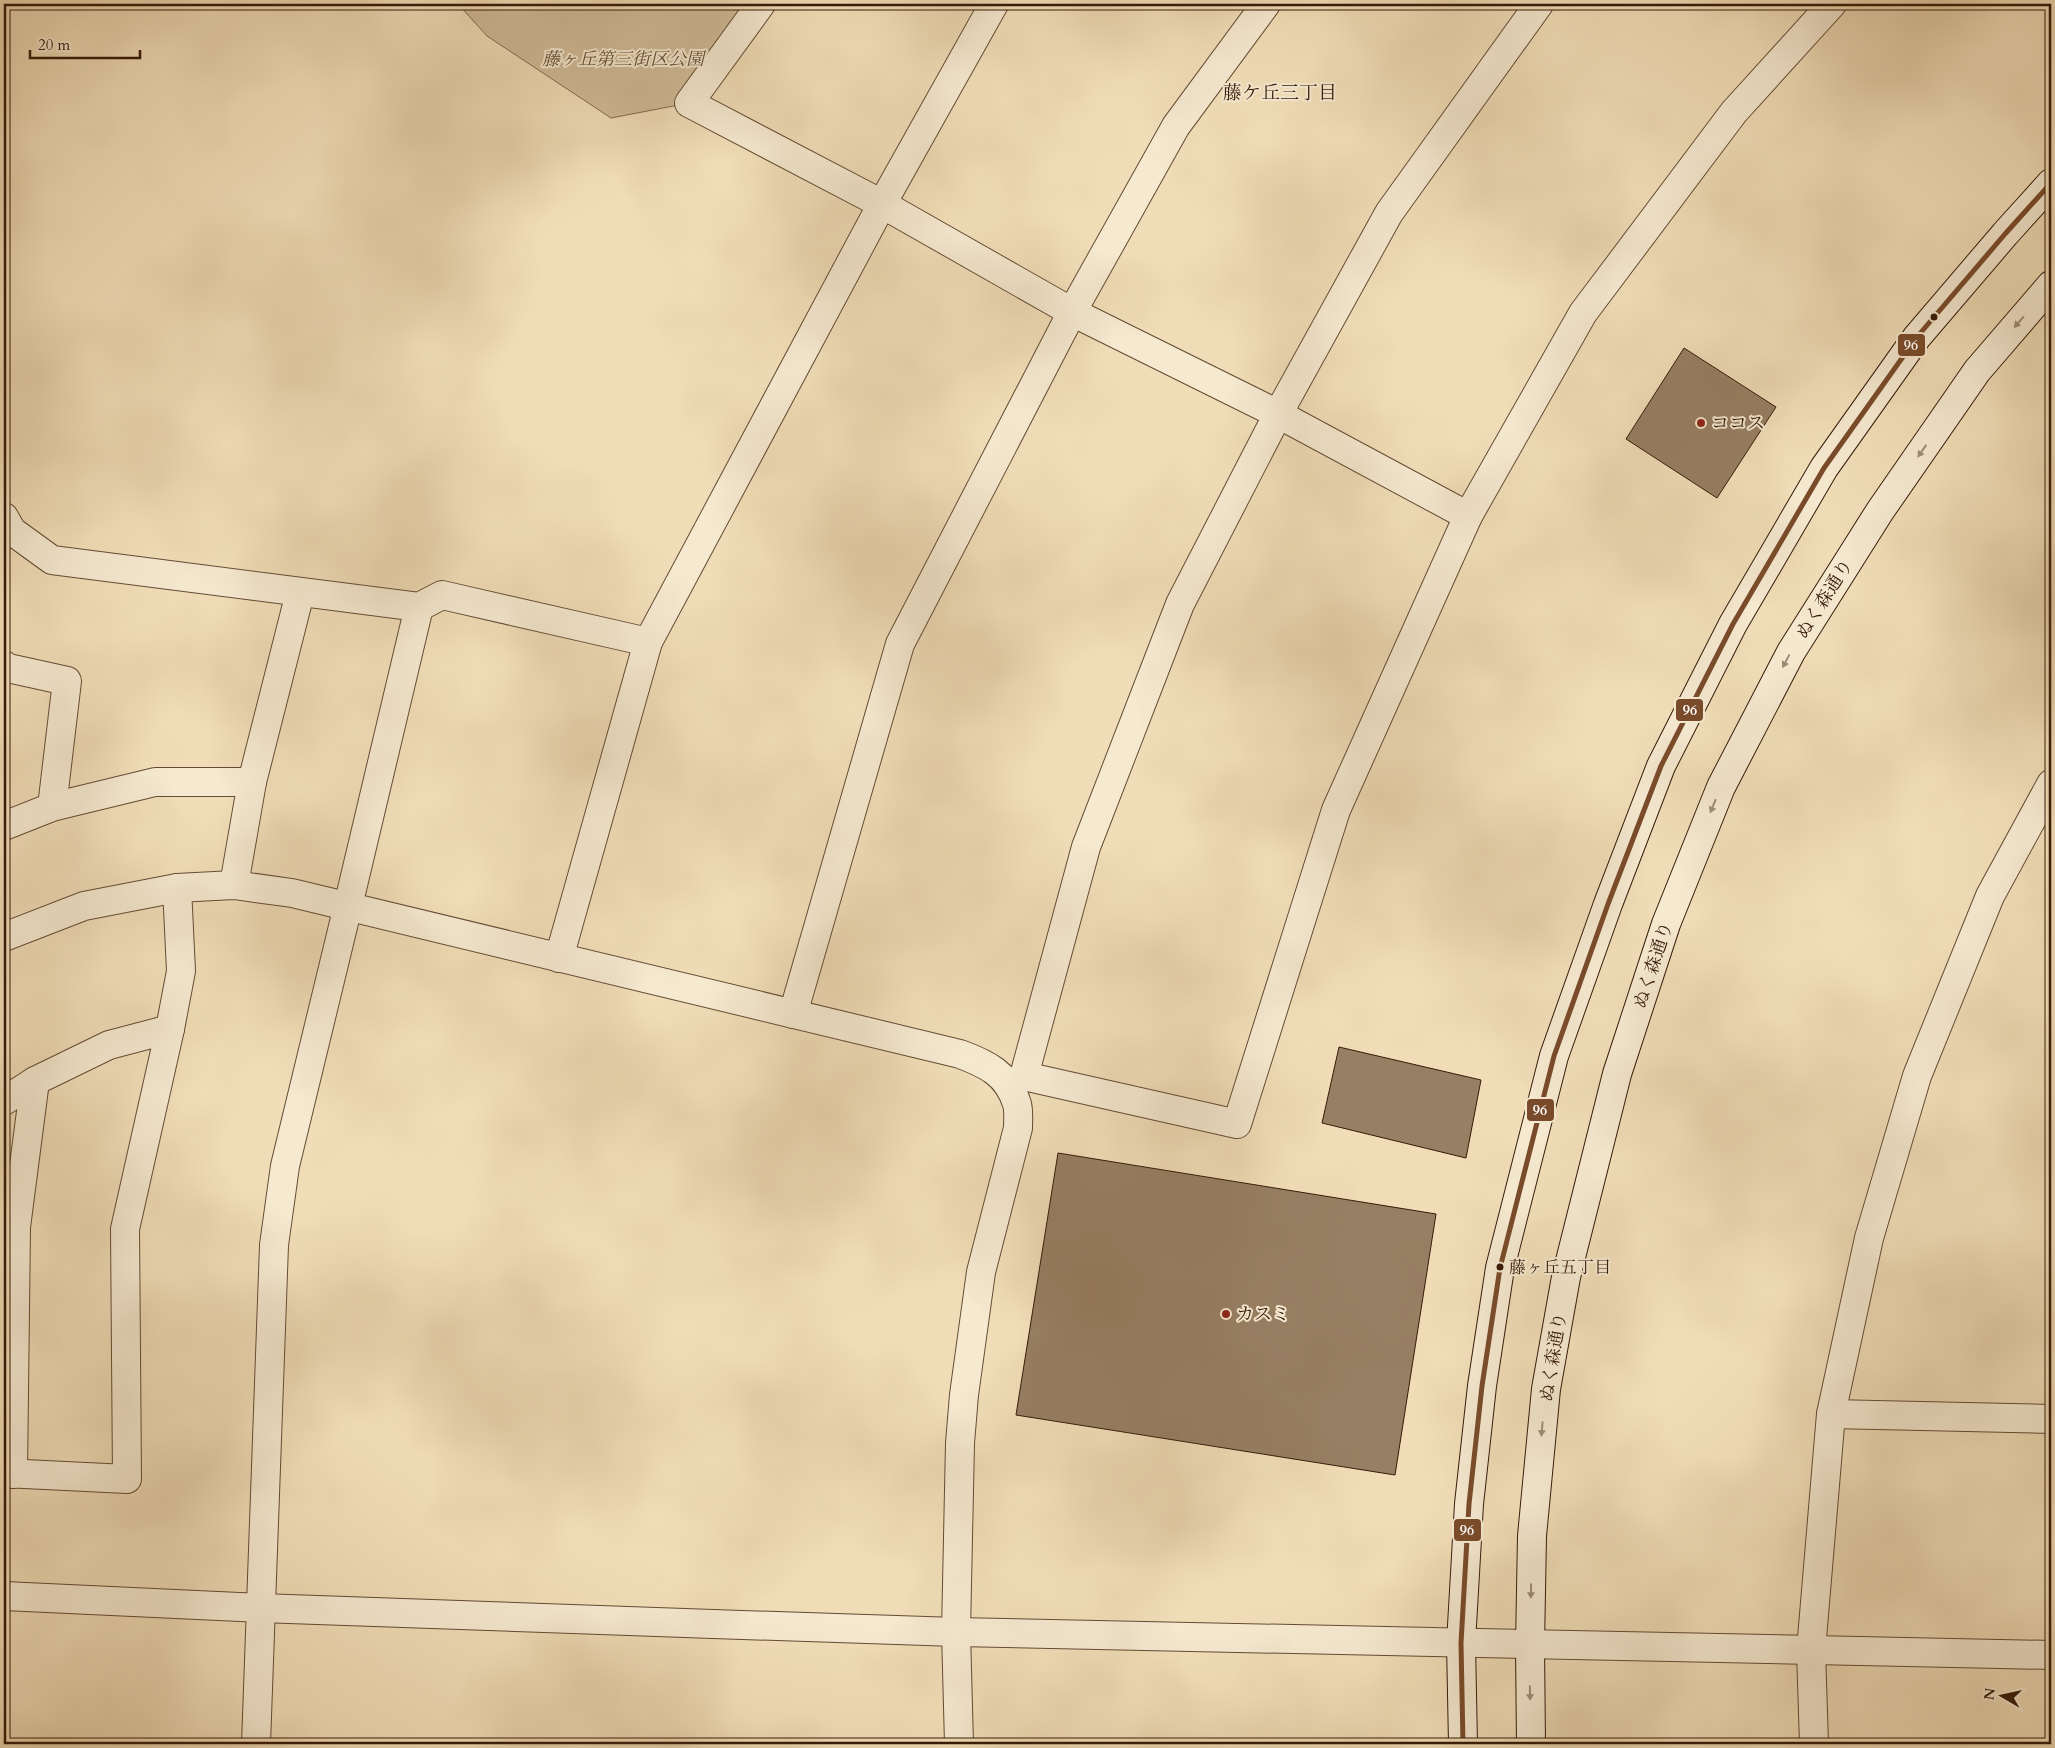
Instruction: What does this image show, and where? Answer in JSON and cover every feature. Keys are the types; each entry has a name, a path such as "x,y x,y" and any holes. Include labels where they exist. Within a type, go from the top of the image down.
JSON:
{"street":[{"path":"761,4 689,103 882,204 1072,312 1278,414 1468,516"},
{"path":"559,958 648,642 882,204 994,4"},
{"path":"793,1014 900,644 1072,312 1176,126 1266,4"},
{"path":"959,1744 956,1632 960,1443 964,1395 981,1272 1018,1128 1016,1081 1086,847 1180,604 1278,414 1389,213 1539,4"},
{"path":"4,937 84,906 178,888 234,885 292,893 960,1054 982,1062 1016,1081 1237,1124 1336,810 1468,516 1583,312 1734,112 1832,4"},
{"path":"1462,1744 1461,1643 1469,1504 1482,1386 1500,1268 1554,1056 1608,904 1661,766 1733,624 1824,468 1918,337 2051,183"},
{"name":"ぬく森通り","path":"1531,1744 1532,1536 1545,1399 1566,1277 1617,1074 1666,924 1721,786 1791,652 1880,511 1977,371 2051,285"},
{"path":"4,517 12,532 52,560 419,607 442,596 648,642"},
{"path":"234,885 252,782 300,593"},
{"path":"256,1744 274,1245 285,1166 419,607"},
{"path":"4,665 8,668 68,681 52,807"},
{"path":"4,826 52,807 155,782 252,782"},
{"path":"1814,1744 1811,1650 1831,1414 1870,1238 1917,1076 1990,896 2051,784"},
{"path":"36,1082 16,1227 8,1474 127,1479 125,1230 170,1029 181,971 178,888"},
{"path":"4,1101 36,1082 109,1045 170,1029"},
{"path":"1831,1414 2051,1419"},
{"path":"4,1596 260,1608 956,1632 2051,1655"}],"green space":[{"name":"藤ヶ丘第三街区公園","path":"458,4 761,4 689,103 611,118 487,36"}],"building":[{"name":"ココス","path":"1684,348 1776,407 1717,498 1626,439"},
{"path":"1339,1047 1481,1080 1466,1158 1322,1123"},
{"name":"カスミ","path":"1058,1153 1436,1214 1395,1475 1016,1415"}],"transit line":[{"name":"96","path":"1463,1744 1461,1643 1469,1504 1482,1386 1500,1268 1554,1056 1608,904 1661,766 1733,624 1824,468 1917,337 2051,183"}],"place":[{"name":"ココス","path":"1701,423"},
{"name":"藤ヶ丘五丁目","path":"1500,1267"},
{"name":"カスミ","path":"1226,1314"}],"district":[{"name":"藤ケ丘三丁目","path":"1280,92"}]}
